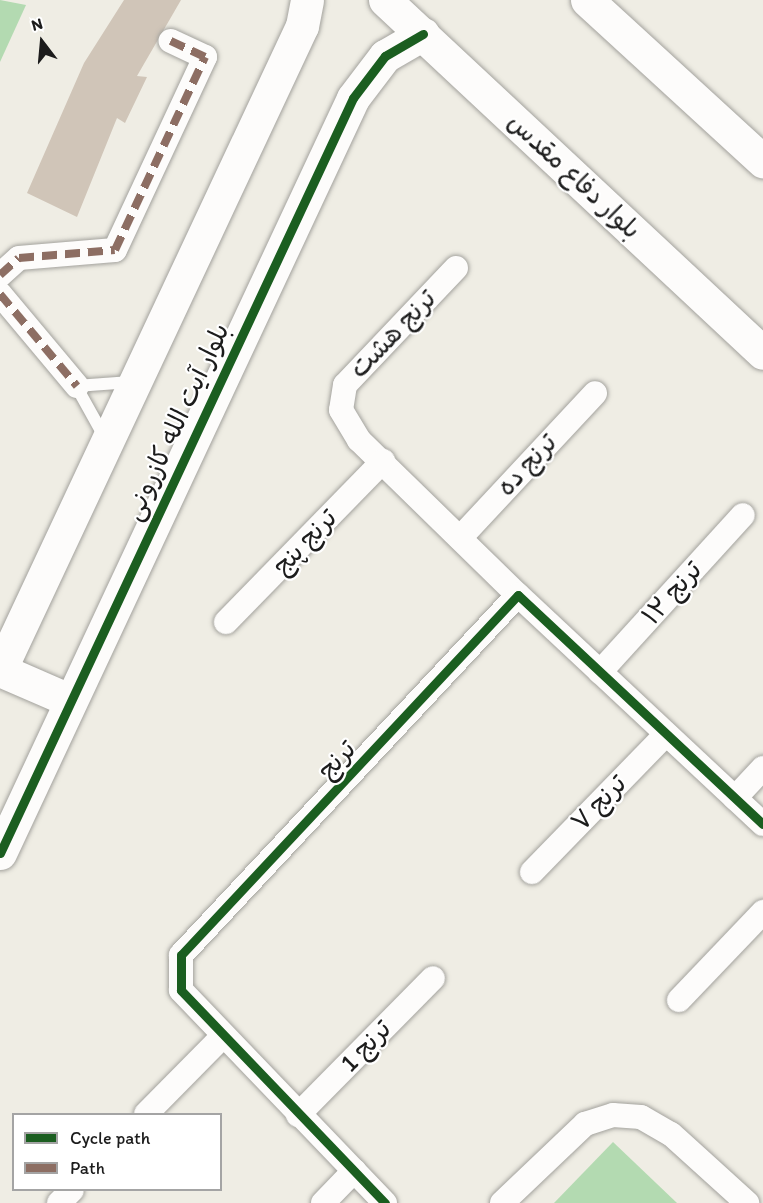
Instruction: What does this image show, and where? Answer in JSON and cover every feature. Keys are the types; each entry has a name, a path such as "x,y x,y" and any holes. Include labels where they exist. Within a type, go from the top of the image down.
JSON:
{"street":[{"name":"بلوار آیت الله کازرونی","path":"0,670 109,445 302,27 307,0"},
{"name":"بلوار دفاع مقدس","path":"385,0 763,352"},
{"path":"587,0 763,161"},
{"name":"بلوار آیت الله کازرونی","path":"0,853 69,700 353,98 385,56 423,34"},
{"path":"0,275 19,258 115,250 205,57 170,41"},
{"name":"ترنج هشت","path":"456,268 341,393 341,410 351,429 518,595"},
{"path":"0,294 77,386"},
{"name":"ترنج ده","path":"460,538 595,393"},
{"name":"ترنج پنج","path":"226,622 383,462"},
{"name":"ترنج ۱۲","path":"600,672 743,514"},
{"path":"518,595 763,824"},
{"name":"ترنج","path":"385,1203 222,1037 181,990 181,955 518,595"},
{"path":"0,670 69,700"},
{"name":"ترنج ۷","path":"532,872 666,734"},
{"path":"735,798 763,768"},
{"path":"680,1000 763,912"},
{"name":"ترنج 1","path":"298,1115 433,978"},
{"path":"147,1113 222,1037"},
{"path":"502,1203 585,1124 613,1115 641,1117 671,1134 747,1203"},
{"path":"323,1203 354,1172"},
{"path":"59,1203 71,1191"}],"lane":[{"path":"109,445 77,386 138,382"}],"green space":[{"path":"0,0 26,5 0,62"},
{"path":"613,1142 677,1203 554,1203"}],"building":[{"path":"124,0 181,0 137,76 147,77 125,123 117,118 77,217 27,193 84,63"}],"marked path":[{"path":"0,275 19,258 115,250 205,57 170,41"},
{"path":"0,294 77,386"}],"cycle path":[{"path":"0,853 353,98 385,56 423,34"},
{"path":"385,1203 181,990 181,955 518,595 763,824"}]}
